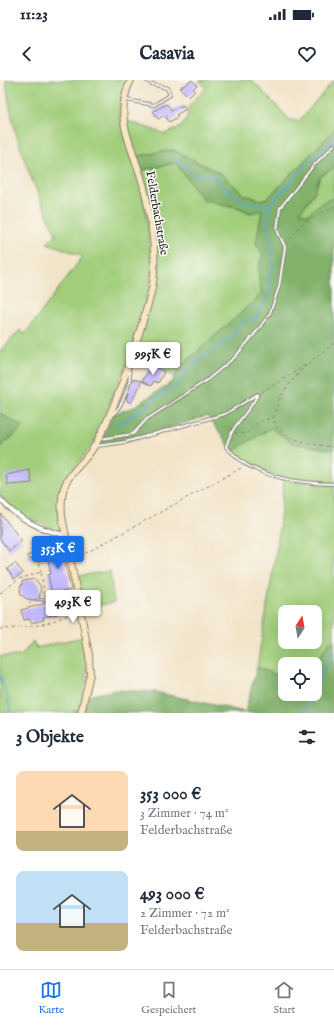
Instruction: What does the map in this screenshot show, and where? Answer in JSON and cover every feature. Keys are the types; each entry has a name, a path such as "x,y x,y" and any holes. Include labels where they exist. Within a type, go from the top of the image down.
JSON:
{"street":[{"name":"Felderbachstraße","path":"81,713 90,674 89,655 77,609 71,561 62,534 60,500 75,468 94,447 110,414 127,369 151,292 154,258 143,187 123,124 123,99 131,80"},
{"path":"0,499 16,515 62,534"}],"lane":[{"path":"123,99 151,105 162,101 170,95 167,88 152,84 146,80"},
{"path":"98,439 133,434 147,419 207,380 234,357 270,313 279,287 285,247 277,230 280,208 314,165 334,145"},
{"path":"94,447 110,443 125,442 225,414 258,394"},
{"path":"258,394 230,433 226,447 247,465 292,481 334,484"}],"path":[{"path":"285,247 301,226 334,206"},
{"path":"258,394 306,365 334,343"},
{"path":"306,365 284,391 276,408 276,425 280,431 299,440 334,447"},
{"path":"233,432 246,434 260,421 270,419 275,413"},
{"path":"71,561 247,465"},
{"path":"42,595 44,590 36,546 62,534"},
{"path":"0,594 19,579 41,572"},
{"path":"0,629 31,626 52,620 77,609 70,596 42,595 28,604"}],"green space":[{"path":"6,80 128,80 120,106 120,118 141,185 148,226 152,269 149,290 132,350 93,444 61,485 58,500 62,529 59,531 17,513 0,496 0,447 23,428 0,413 0,351 20,330 25,334 83,256 47,243 56,234 24,159 13,120"},
{"path":"199,80 252,80 290,120 299,121 334,80 334,130 268,198 261,200 245,195 221,174 173,150 138,156 125,120 165,134 181,127 187,117 189,105 206,88"},
{"path":"334,130 334,168 320,177 314,193 300,212 308,215 319,204 334,197 334,450 292,443 271,428 233,451 207,416 126,441 100,444 113,414 132,408 172,382 180,367 262,294 259,279 259,265 263,255 256,243 262,210 251,213 237,207 203,200 176,163 142,170 138,156 173,150 221,174 245,195 261,200 268,198"},
{"path":"176,163 187,178 220,204 237,207 250,213 262,210 263,255 259,275 262,294 181,367 175,377 152,363 132,360 157,275 142,170"},
{"path":"334,168 334,197 319,204 308,215 300,212 314,193 320,177"},
{"path":"0,413 24,427 0,447"},
{"path":"271,428 292,443 334,450 334,483 306,481 280,476 256,467 233,451"},
{"path":"284,479 301,483 334,485 334,642 329,643 320,657 278,657 278,676 257,667 278,540"},
{"path":"110,571 114,602 82,609 77,576"},
{"path":"83,637 87,667 84,691 78,711 74,710 74,713 0,713 0,656 21,656 33,641 36,648"},
{"path":"334,642 334,713 74,713 74,711 84,712 88,696 115,690 155,692 245,712 257,667 278,676 278,701 322,701 322,657 320,657 329,643"}],"building":[{"path":"192,80 197,85 193,89 195,91 189,97 180,88"},
{"path":"167,104 171,110 183,105 186,109 176,115 178,117 169,122 165,115 158,119 153,111"},
{"path":"152,365 164,372 158,383 154,381 151,386 142,381"},
{"path":"132,379 142,381 131,403 126,400"},
{"path":"29,470 32,483 8,485 6,475"},
{"path":"0,513 22,541 9,551 0,539"},
{"path":"61,544 71,590 52,594 48,575 51,574 45,547"},
{"path":"33,553 36,557 30,560 27,556"},
{"path":"15,563 23,573 14,579 7,569"},
{"path":"35,579 41,587 39,599 51,597 53,608 57,607 58,614 43,617 44,620 31,623 30,619 24,620 21,610 50,602 27,599 21,595 20,589 23,581"}],"waterway":[{"path":"116,426 147,406 154,399 175,387 187,371 196,365 198,359 213,351 234,335 237,328 244,321 255,319 270,292 269,278 273,271 273,249 267,219 271,204 314,156 325,149 334,140"},
{"path":"174,157 196,175 213,175 232,194 245,202 262,205 271,204"},
{"path":"322,672 334,652"},
{"path":"0,675 11,713"},
{"path":"301,713 312,701"}]}
